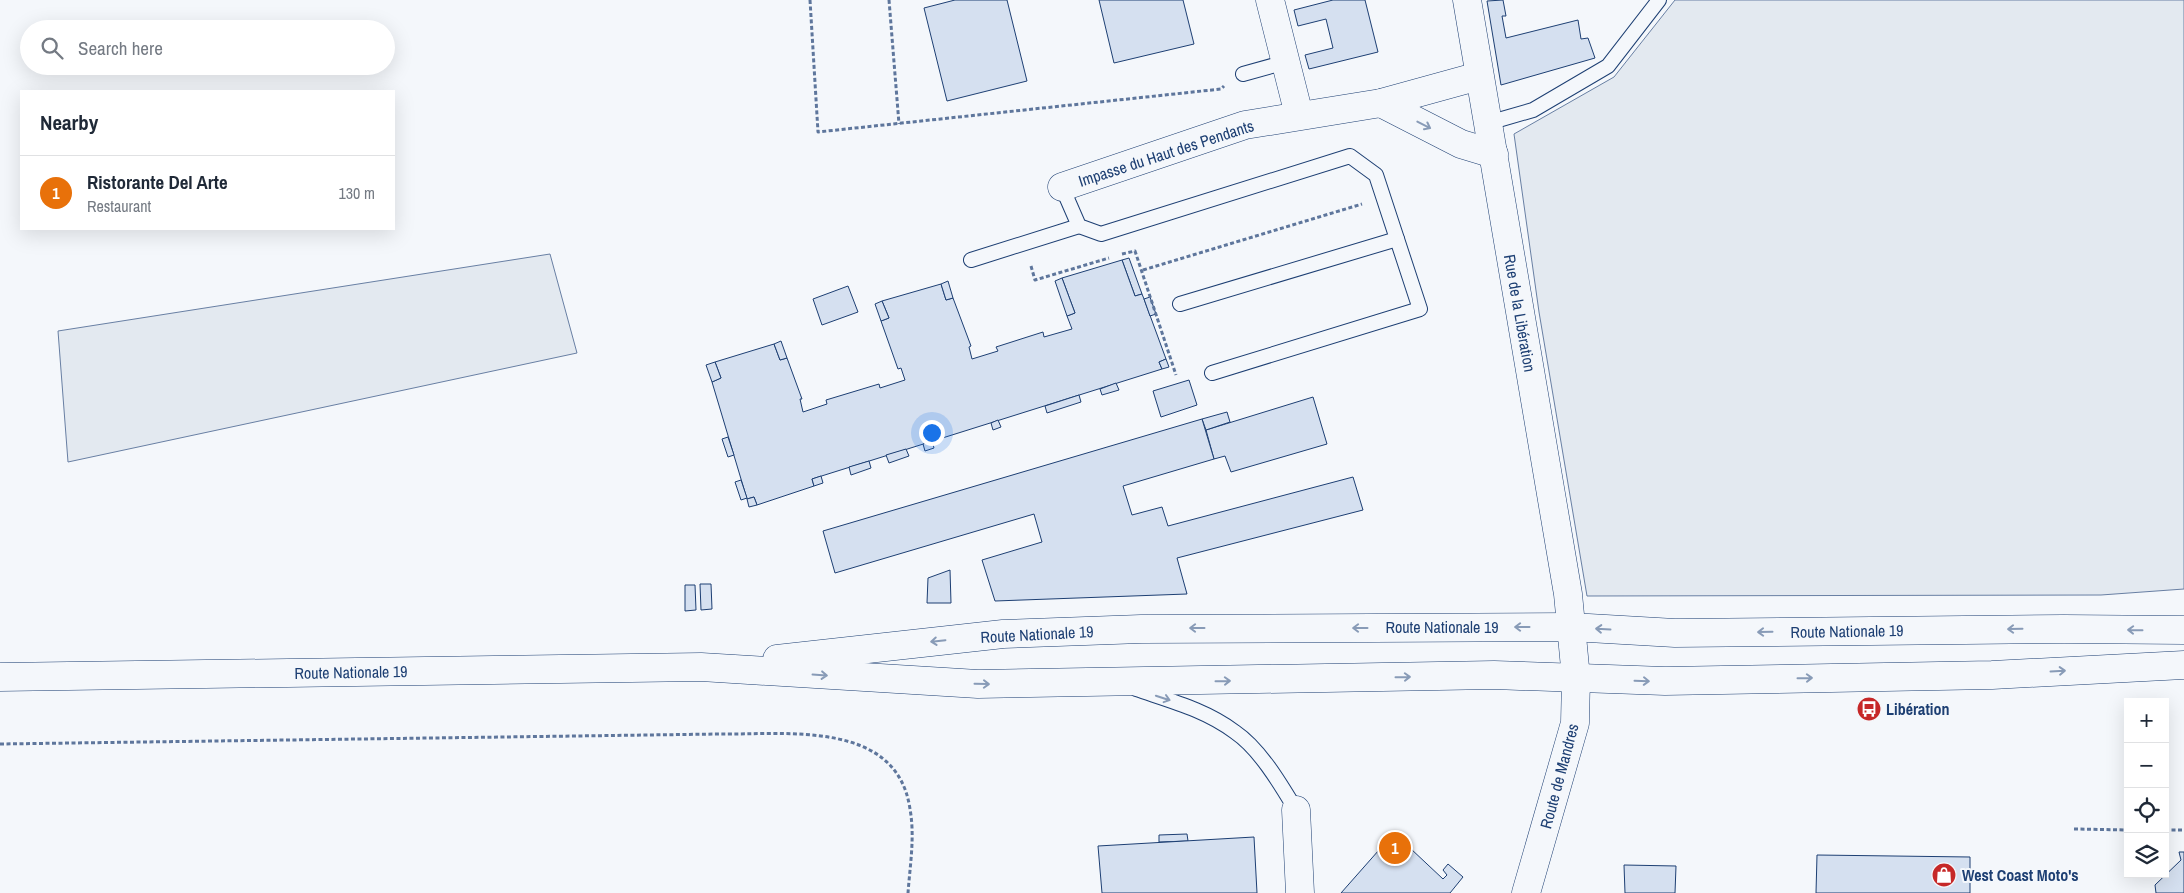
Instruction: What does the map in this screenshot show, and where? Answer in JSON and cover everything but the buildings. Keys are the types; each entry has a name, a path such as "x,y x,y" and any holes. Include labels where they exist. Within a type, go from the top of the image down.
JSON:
{"main road":[{"path":"1270,0 1299,115"},
{"name":"Rue de la Libération","path":"1466,0 1494,154 1568,594 1571,627"},
{"name":"Impasse du Haut des Pendants","path":"1062,188 1245,125 1380,103 1479,76"},
{"path":"1380,103 1461,144 1494,154"},
{"name":"Route Nationale 19","path":"701,667 1003,634 1141,628 1571,627 1675,633 2064,628 2184,630"},
{"name":"Route de Mandres","path":"1526,893 1575,723 1576,678 1571,627"},
{"name":"Route Nationale 19","path":"0,677 701,667 978,684 1494,675 1665,681 1982,675 2184,665"},
{"path":"1296,810 1300,893"}],"lane":[{"path":"1488,123 1533,110 1608,66 1658,0"},
{"path":"1242,74 1286,62"},
{"path":"970,260 1079,226 1101,234 1350,156 1376,175 1420,309 1212,373"},
{"path":"1062,188 1079,226"},
{"path":"1180,304 1397,239"},
{"path":"1117,683 1196,709 1236,732 1271,770 1296,810"}],"path":[{"path":"810,0 818,132 1221,89 1242,74"},
{"path":"889,0 899,124"},
{"path":"1143,270 1384,198"},
{"path":"1023,243 1035,280 1135,251 1143,270 1176,375"},
{"path":"0,744 719,734 814,735 849,740 869,748 885,761 894,770 906,793 912,826 908,893"},
{"path":"2074,829 2124,830"},
{"path":"2169,830 2184,830"}],"shaded area":[{"path":"1675,0 2184,0 2184,589 2101,595 1587,596 1539,312 1514,134 1614,77"},
{"path":"550,254 577,353 68,462 58,331"}],"place":[{"name":"Libération","path":"1869,709"},
{"name":"Ristorante Del Arte","path":"1395,848"},
{"name":"West Coast Moto's","path":"1944,875"}]}
